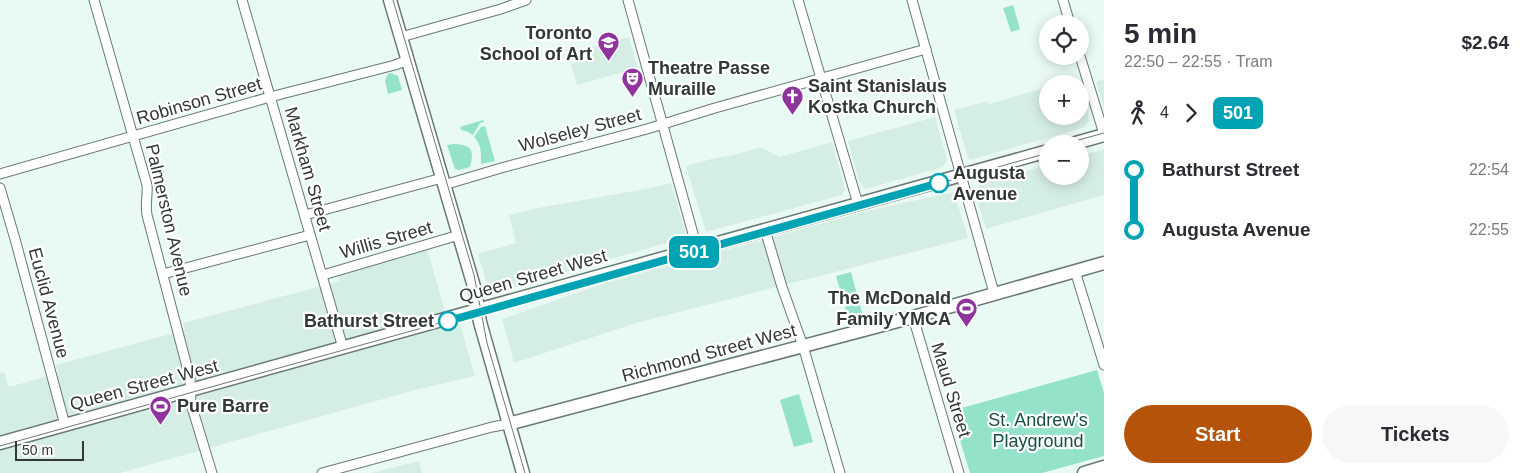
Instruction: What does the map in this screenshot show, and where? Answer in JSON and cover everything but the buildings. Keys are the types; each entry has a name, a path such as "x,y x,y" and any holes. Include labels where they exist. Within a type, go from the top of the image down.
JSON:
{"main road":[{"path":"390,0 475,290 480,322 523,473"},
{"path":"1089,139 1104,135"},
{"name":"Queen Street West","path":"0,443 1039,153"},
{"name":"Richmond Street West","path":"508,424 913,317 1104,262"},
{"path":"1084,473 1104,467"}],"street":[{"name":"Palmerston Avenue","path":"94,0 146,185 145,203 147,214 190,378 191,404 212,473"},
{"name":"Markham Street","path":"242,0 343,348"},
{"path":"401,37 501,9 526,0"},
{"path":"628,0 664,123 697,248"},
{"path":"798,0 858,204"},
{"path":"912,0 994,293"},
{"path":"1063,0 1067,15"},
{"name":"Wolseley Street","path":"305,215 501,168 647,129 926,49"},
{"name":"Robinson Street","path":"0,174 270,97 408,60"},
{"path":"1083,65 1104,135"},
{"name":"Euclid Avenue","path":"0,188 65,425"},
{"path":"765,230 782,287 803,346 840,473"},
{"path":"163,274 310,235"},
{"name":"Willis Street","path":"323,276 459,235"},
{"path":"1075,271 1104,364"},
{"name":"Maud Street","path":"913,317 959,473"},
{"name":"Richmond Street West","path":"322,473 508,424"}],"shaded area":[{"name":"Toronto School of Art","path":"629,37 638,68 577,85 571,64 589,59 586,49"},
{"path":"1104,79 1104,109 1096,82"},
{"path":"1039,89 1039,125 1086,125 1057,135 1039,135 1039,140 970,160 954,110 988,101 989,104"},
{"path":"935,117 947,160 943,167 864,188 859,181 848,141"},
{"path":"832,142 845,189 842,195 706,232 686,166 761,147 779,157"},
{"path":"1104,149 1104,195 986,229 976,196 981,184 1039,167 1039,185 1089,185 1089,153"},
{"path":"671,183 687,237 493,293 489,291 478,254 516,243 509,215"},
{"path":"954,192 968,238 636,323 514,363 502,319 599,285 867,211"},
{"path":"427,249 450,328 460,325 475,376 419,389 120,473 0,473 0,373 4,372 9,387 58,373 56,365 185,330 183,323 340,281 338,274"},
{"path":"419,461 422,473 371,473"}],"green space":[{"path":"1013,5 1020,29 1011,32 1003,8"},
{"path":"391,73 398,76 402,90 388,94 385,81 388,74"},
{"path":"483,120 484,122 480,123 473,135 461,130 460,127"},
{"path":"485,126 495,161 481,164 480,147 474,137 481,127"},
{"path":"454,144 468,147 471,150 470,167 459,170 455,169 447,145"},
{"path":"851,272 863,316 849,320 836,276"},
{"name":"St. Andrew's Playground","path":"1097,370 1104,393 1104,456 1042,473 970,473 951,411"},
{"path":"799,394 813,442 794,447 780,400"}],"tram line":[{"path":"393,0 474,275 487,343 525,473"},
{"path":"1089,137 1104,133"},
{"path":"0,446 1039,156"},
{"name":"501","path":"448,321 939,183"}],"place":[{"name":"Toronto School of Art","path":"608,62"},
{"name":"Theatre Passe Muraille","path":"632,97"},
{"name":"Saint Stanislaus Kostka Church","path":"792,115"},
{"name":"Augusta Avenue","path":"939,183"},
{"name":"Bathurst Street","path":"448,321"},
{"name":"The McDonald Family YMCA","path":"967,327"},
{"name":"Pure Barre","path":"161,425"}]}
